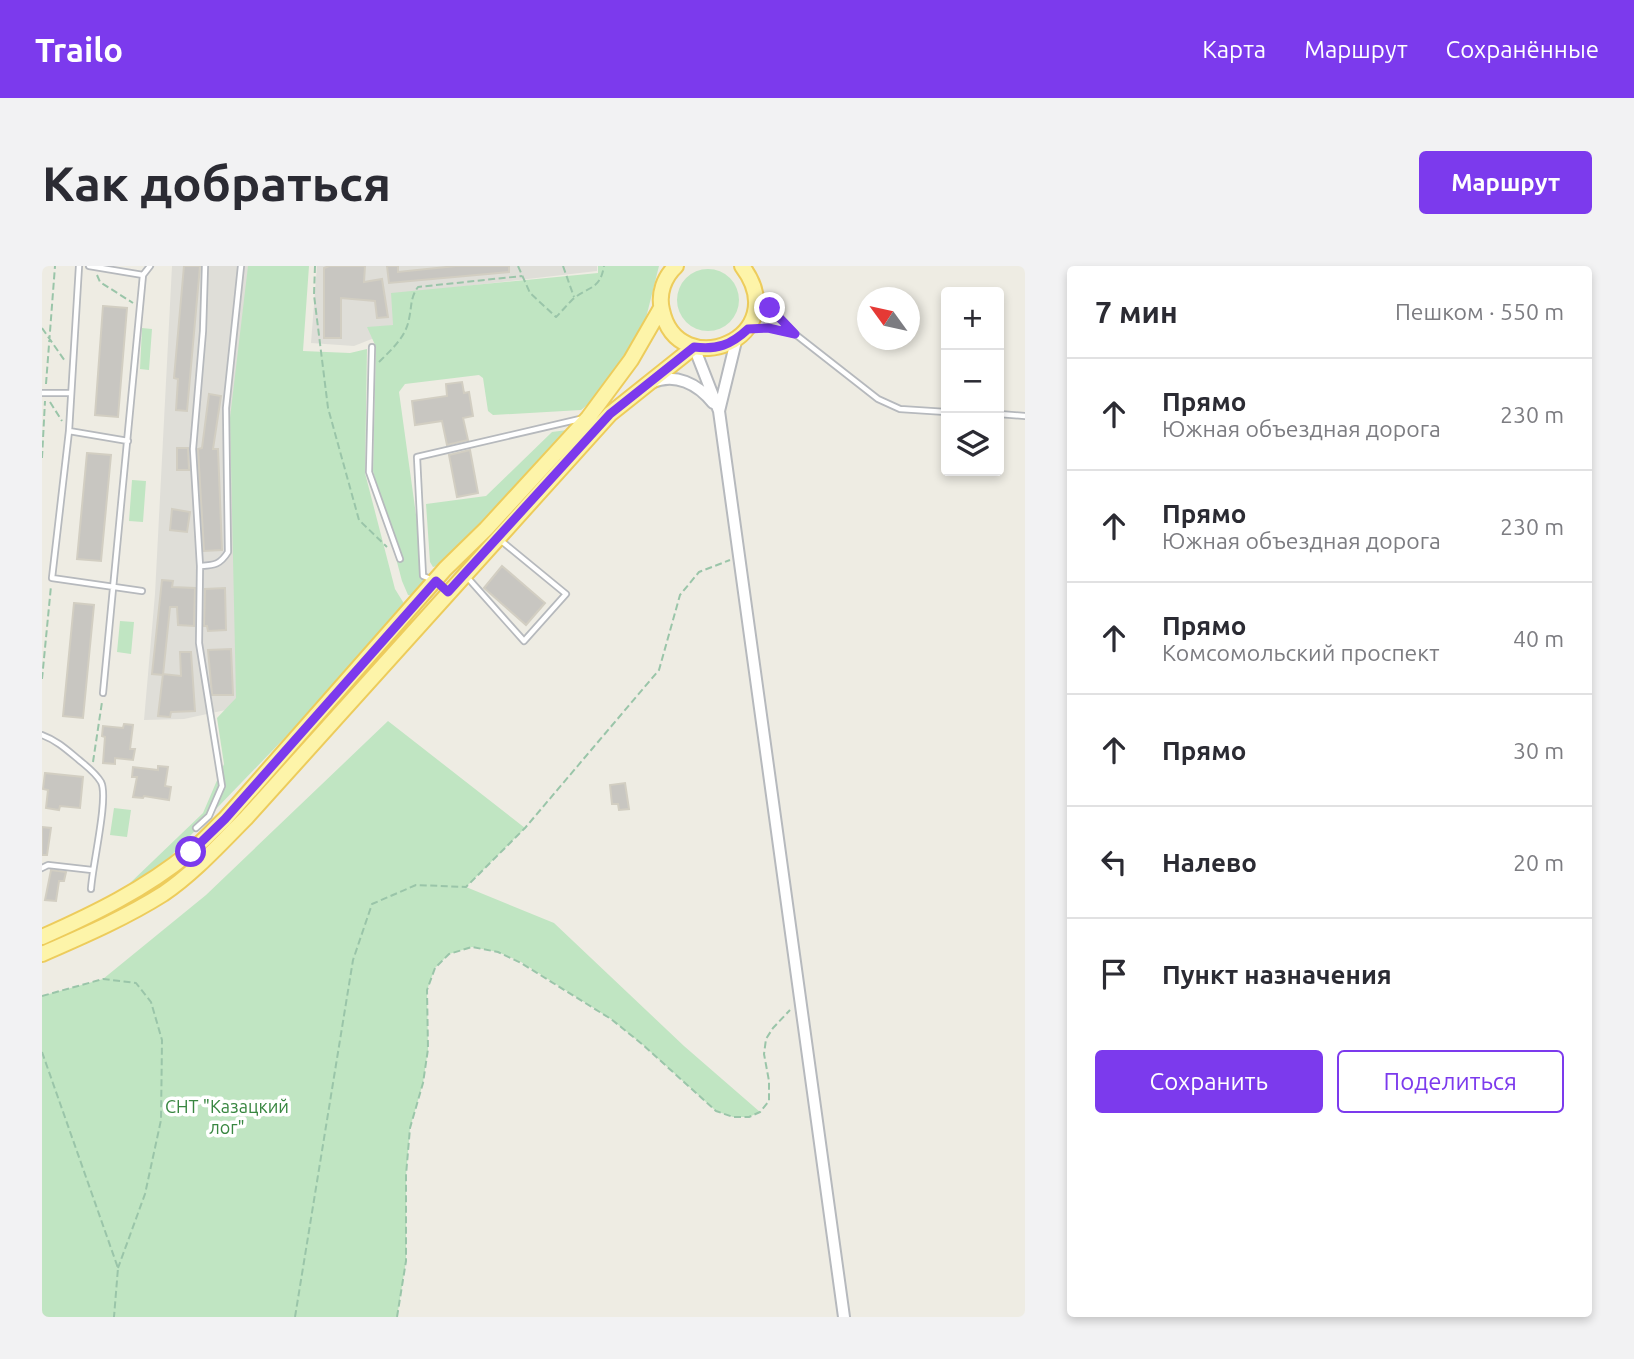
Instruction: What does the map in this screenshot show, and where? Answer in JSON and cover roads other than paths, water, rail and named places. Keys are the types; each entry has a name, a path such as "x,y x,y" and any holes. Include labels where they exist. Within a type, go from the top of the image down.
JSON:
{"main road":[{"path":"673,268 661,295 665,321 682,341 694,347 708,349 723,347 736,341 748,329 756,311 754,279 743,266"},
{"path":"42,937 93,915 149,882 191,852 225,819 436,581 588,418 631,360 661,308"},
{"path":"42,954 97,929 163,893 202,862 246,818 610,414 694,347"}],"street":[{"path":"719,411 736,341"},
{"path":"694,347 719,411 844,1317"},
{"path":"636,391 656,381 682,380 696,385 719,411"}],"lane":[{"path":"79,266 69,432 52,578 142,592"},
{"path":"103,693 143,275 150,266"},
{"path":"196,828 209,816 222,786 199,643 200,566 193,449 203,331 205,266"},
{"path":"200,566 216,565 223,561 228,552 226,408 241,266"},
{"path":"91,267 143,275"},
{"path":"754,279 795,334 878,399 900,409 941,412"},
{"path":"748,329 768,328 795,334"},
{"path":"372,347 369,472 400,559"},
{"path":"44,393 71,393"},
{"path":"1004,414 1025,416"},
{"path":"448,592 436,581 423,576 417,457 588,418"},
{"path":"69,432 128,441"},
{"path":"464,574 524,642 566,594 498,538"},
{"path":"42,735 53,739 92,770 103,784 103,809 91,889"},
{"path":"42,868 48,864 92,870"}],"park label":[{"name":"СНТ \"Казацкий лог\"","path":"227,1116"}]}
